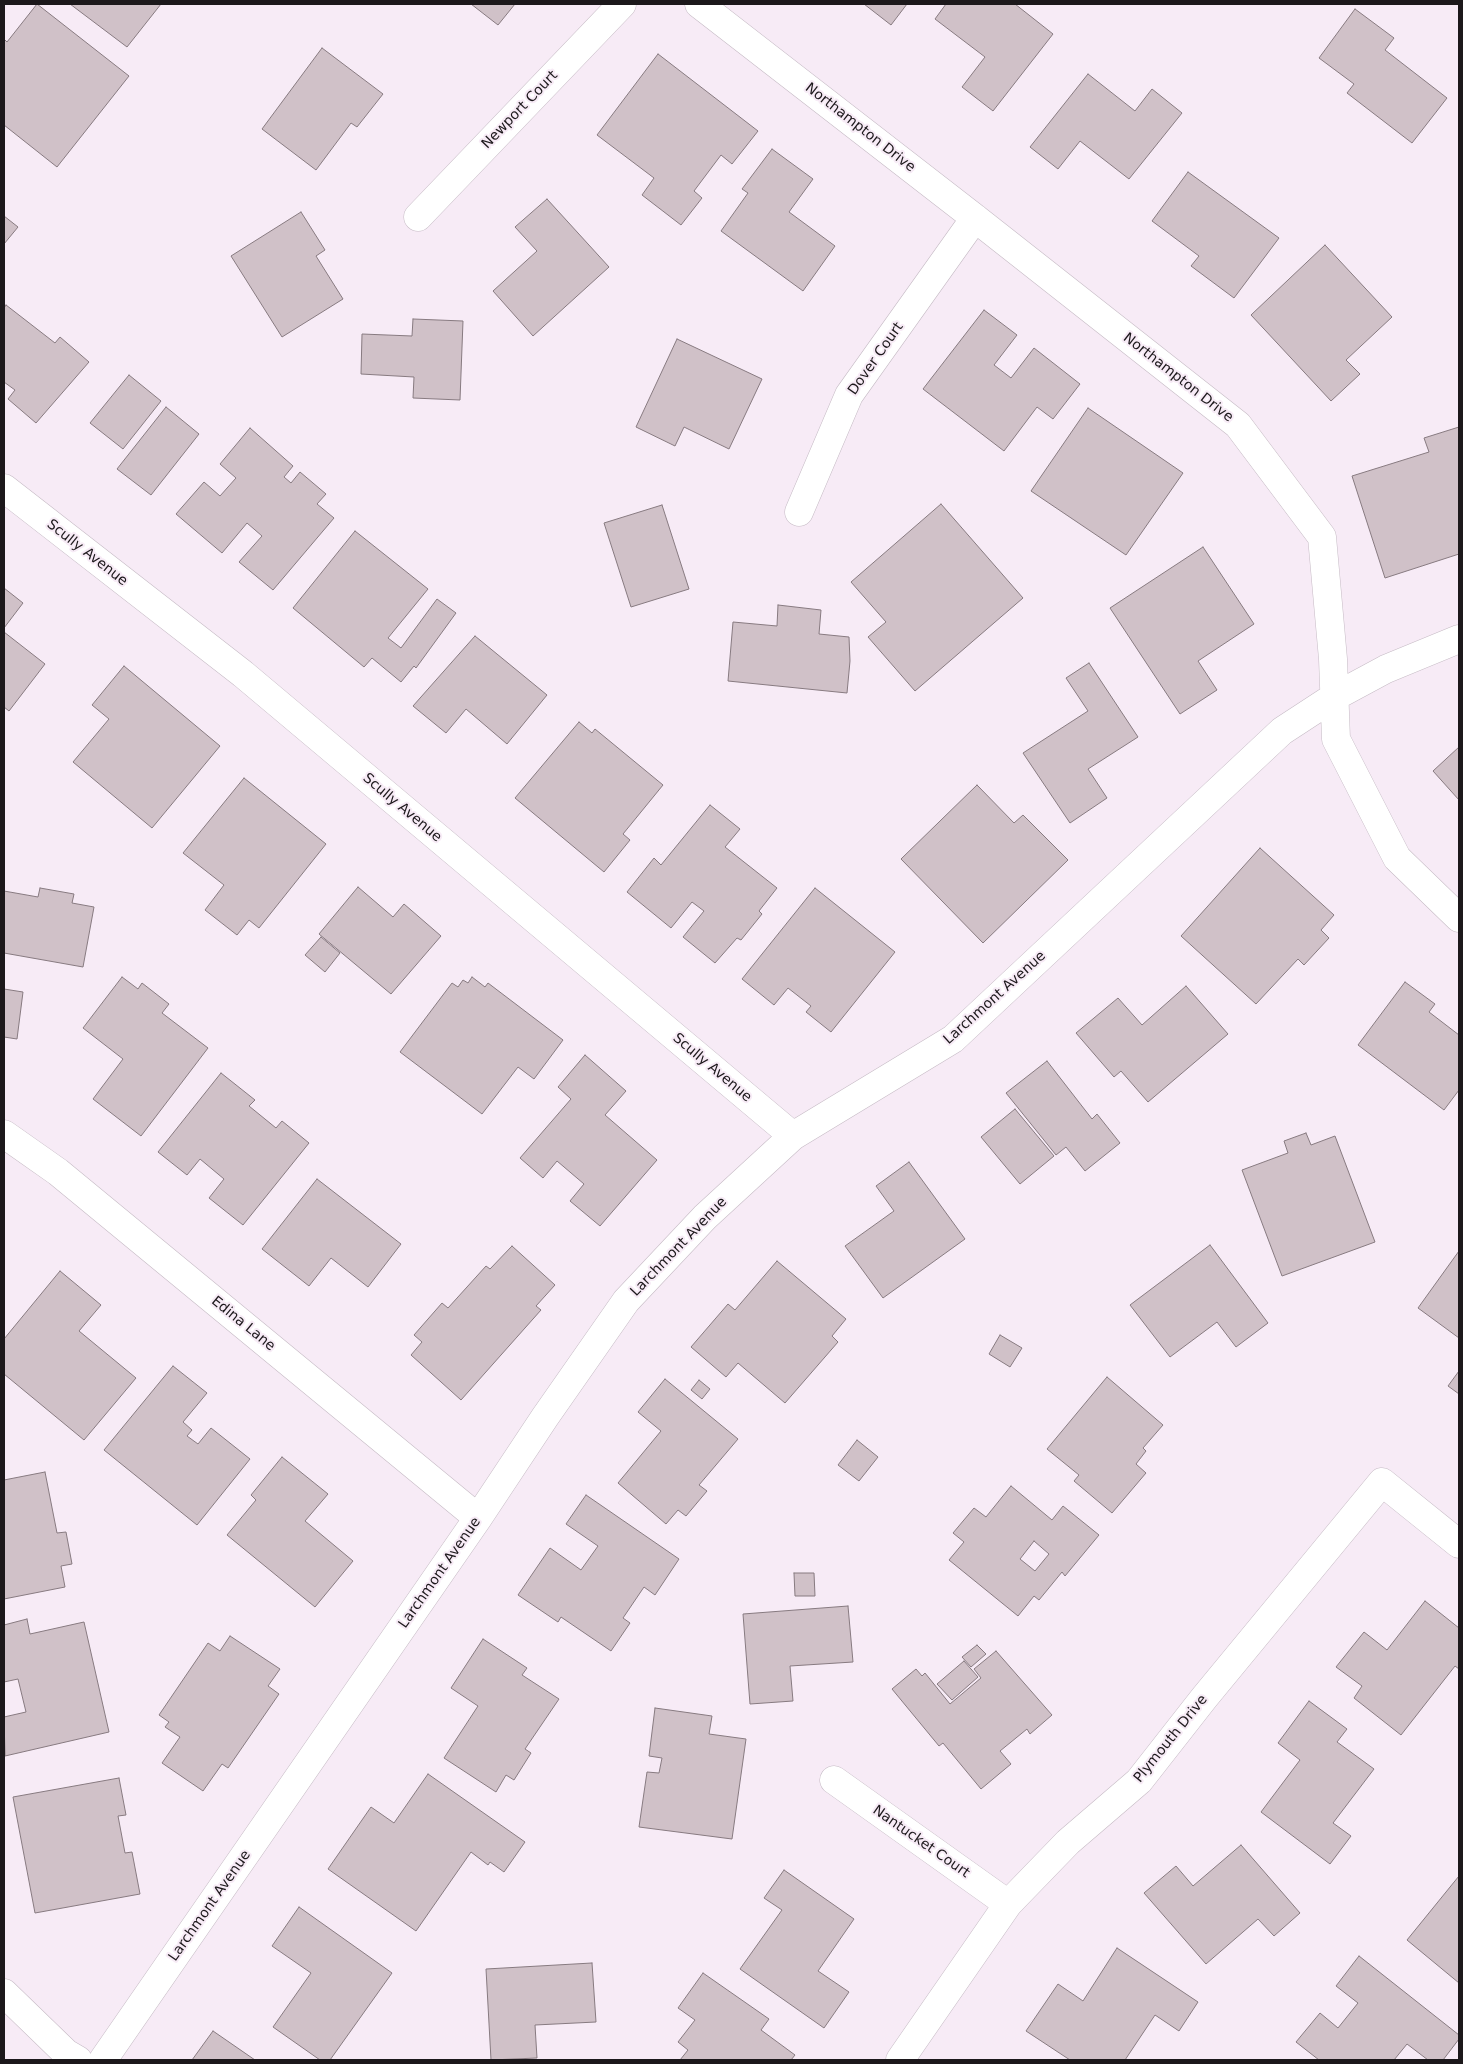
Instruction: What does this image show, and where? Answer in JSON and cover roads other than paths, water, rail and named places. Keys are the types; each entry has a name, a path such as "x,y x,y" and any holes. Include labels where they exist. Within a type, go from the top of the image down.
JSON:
{"street":[{"name":"Newport Court","path":"418,217 622,4"},
{"name":"Northampton Drive","path":"699,4 1238,425 1322,537 1333,659 1336,739 1397,858 1459,918"},
{"name":"Dover Court","path":"799,512 849,396 975,218"},
{"name":"Scully Avenue","path":"4,488 243,674 793,1136"},
{"name":"Larchmont Avenue","path":"103,2060 478,1518 544,1417 626,1302 705,1217 793,1136 953,1040 1282,731 1334,697 1386,669 1459,640"},
{"name":"Edina Lane","path":"4,1134 58,1172 478,1518"},
{"name":"Plymouth Drive","path":"900,2060 1008,1904 1068,1842 1138,1781 1382,1482 1459,1544"},
{"name":"Nantucket Court","path":"834,1780 1008,1904"},
{"path":"4,1993 66,2053 78,2060"}]}
